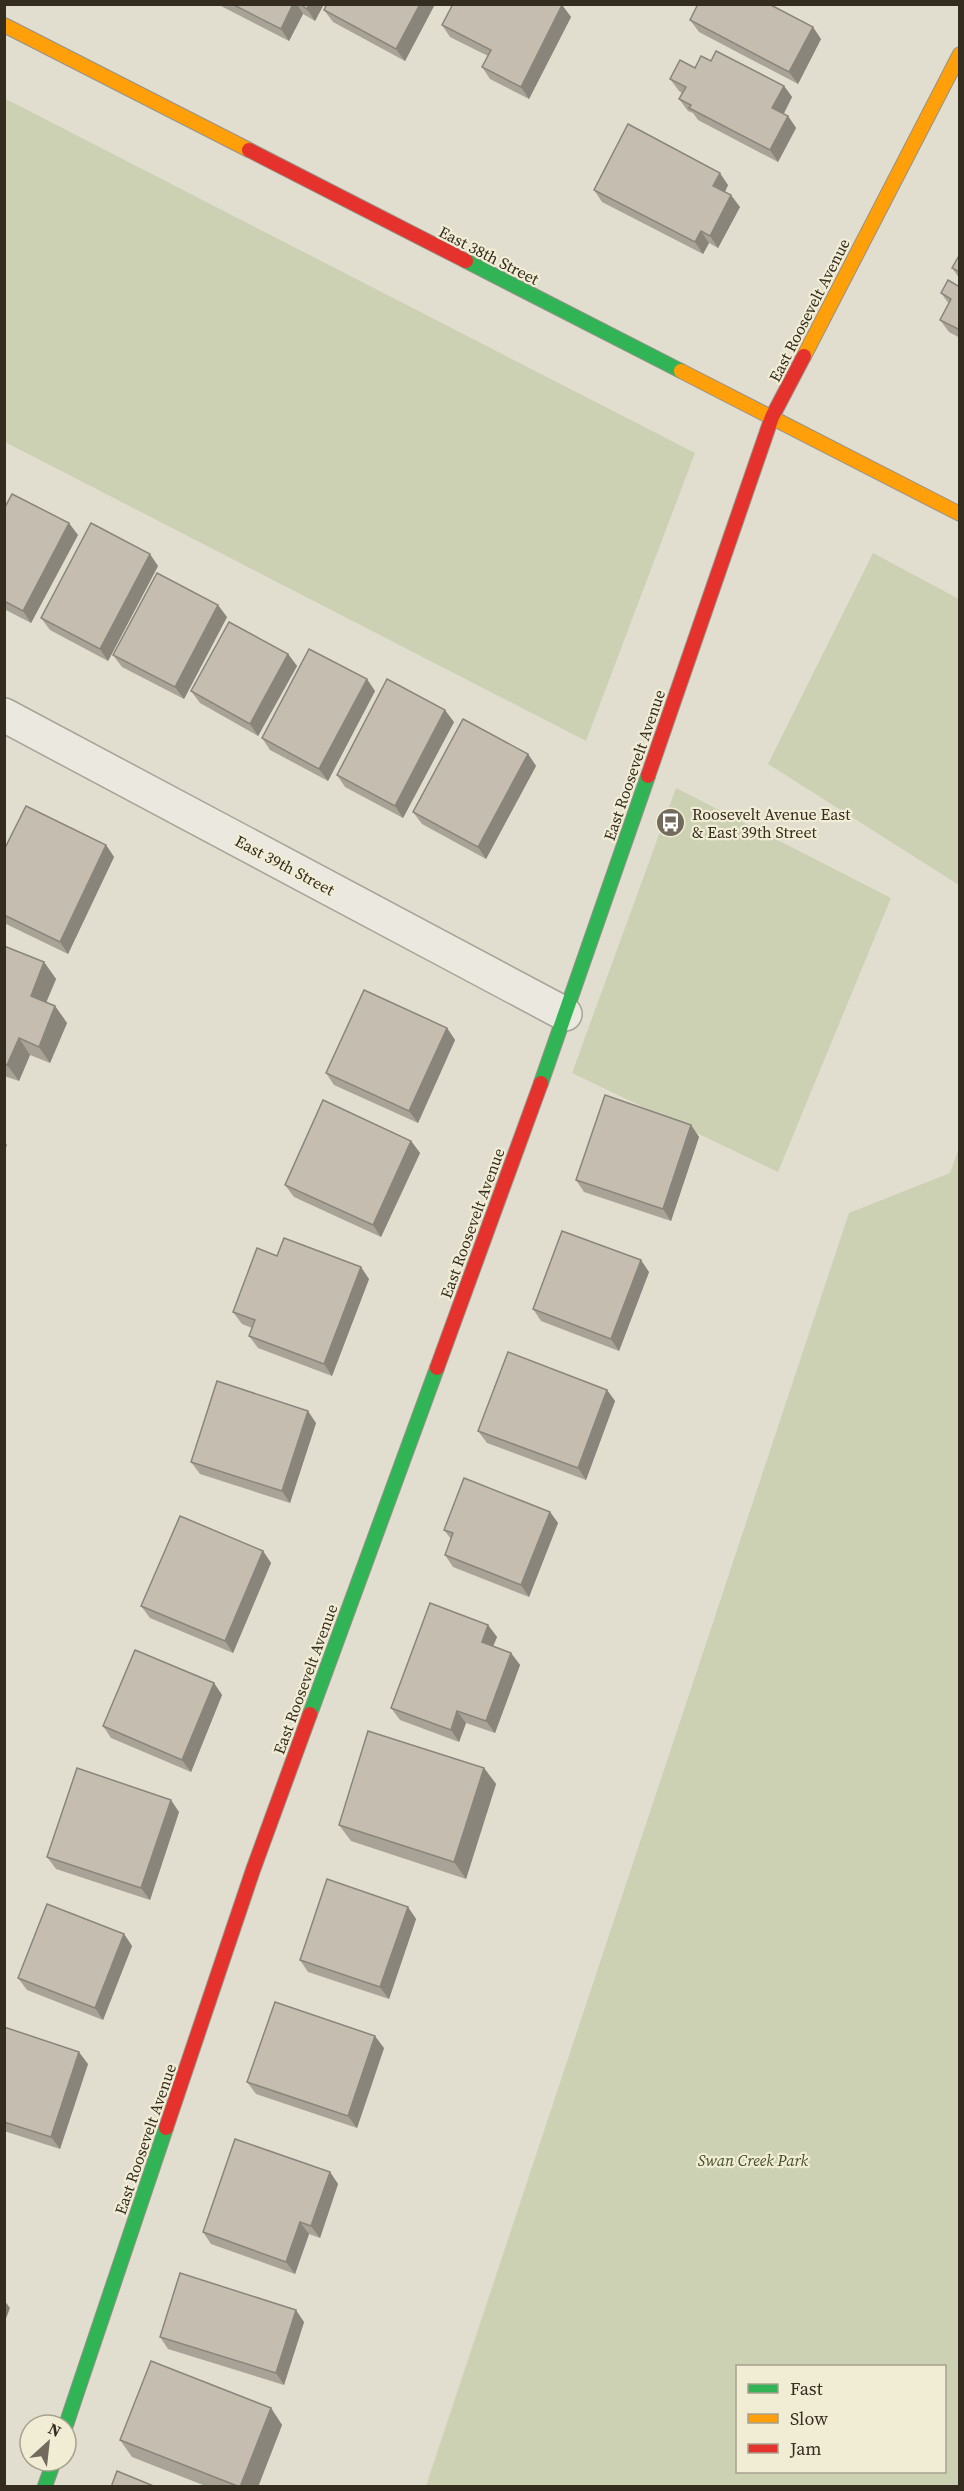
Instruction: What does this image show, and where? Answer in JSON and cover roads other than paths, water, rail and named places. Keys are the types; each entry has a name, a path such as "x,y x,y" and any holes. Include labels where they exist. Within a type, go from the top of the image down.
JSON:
{"street":[{"name":"East 38th Street","path":"4,25 960,514"},
{"name":"East Roosevelt Avenue","path":"70,2413 253,1870 566,1014 772,417 960,54"},
{"name":"East 39th Street","path":"4,716 566,1014"}],"place":[{"name":"Roosevelt Avenue East & East 39th Street","path":"671,823"}],"park label":[{"name":"Swan Creek Park","path":"753,2160"}]}
